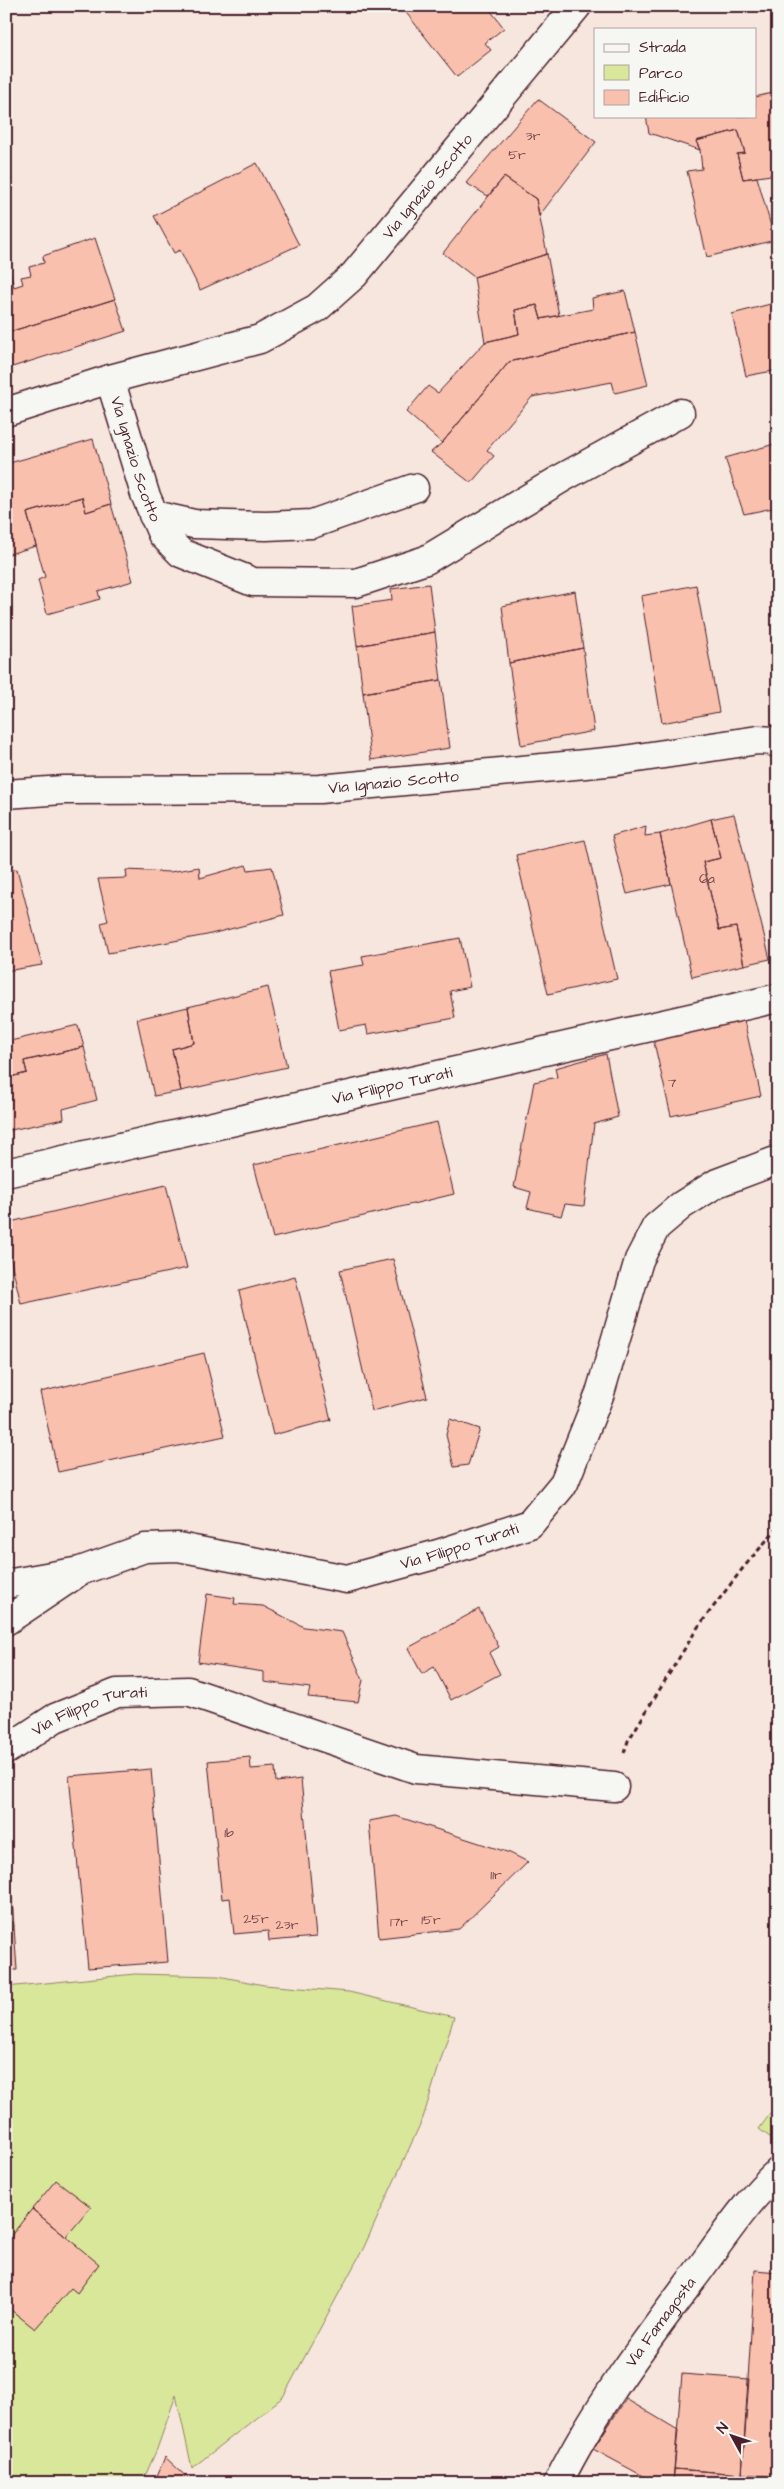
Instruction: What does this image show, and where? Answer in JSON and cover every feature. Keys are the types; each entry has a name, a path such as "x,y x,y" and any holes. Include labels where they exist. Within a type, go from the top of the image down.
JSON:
{"street":[{"name":"Via Ignazio Scotto","path":"6,412 110,379 260,339 317,308 354,275 577,6"},
{"name":"Via Ignazio Scotto","path":"110,379 153,515 162,534 181,553 253,582 356,582 426,560 562,478 680,413"},
{"path":"153,515 194,524 266,526 312,524 414,488"},
{"name":"Via Ignazio Scotto","path":"6,794 63,790 320,790 617,761 758,740 773,741 778,744"},
{"name":"Via Filippo Turati","path":"6,1172 778,998"},
{"name":"Via Filippo Turati","path":"6,1584 80,1571 145,1548 178,1547 347,1579 438,1554 530,1524 564,1483 600,1393 639,1260 656,1227 682,1205 717,1183 778,1160"},
{"name":"Via Filippo Turati","path":"6,1621 80,1571"},
{"name":"Via Filippo Turati","path":"6,1750 55,1718 117,1693 188,1691 416,1769 614,1787"},
{"name":"Via Famagosta","path":"558,2483 579,2441 630,2362 725,2235 778,2172"}],"path":[{"path":"614,1787 628,1740 660,1687 698,1627 743,1568 778,1527"}],"green space":[{"path":"135,1974 218,1976 264,1985 349,1992 454,2017 423,2118 364,2247 283,2397 192,2468 176,2395 157,2449 142,2483 6,2483 6,1987"},
{"path":"778,2103 778,2143 759,2129"}],"building":[{"path":"409,6 487,6 504,28 485,43 491,50 457,77 404,10"},
{"path":"776,92 778,102 778,174 743,179 737,154 745,153 738,130 696,141 700,150 649,133 646,118 756,118 756,97"},
{"path":"538,99 596,142 539,216 536,199 504,177 488,196 466,183"},
{"path":"738,130 745,153 737,154 743,179 757,177 775,240 707,257 687,171 702,169 700,150 696,141"},
{"path":"257,163 299,245 200,290 180,250 174,253 154,216"},
{"path":"504,177 536,199 547,254 474,277 443,253"},
{"path":"95,238 115,299 6,333 6,255 14,287 23,284 21,277 31,275 29,267 44,263 43,256"},
{"path":"547,254 559,315 541,319 537,305 515,310 519,334 485,342 474,277"},
{"path":"625,291 635,332 509,362 442,443 406,412 428,386 438,393 485,342 519,334 515,310 537,305 541,319 593,309 592,298"},
{"path":"115,299 126,331 6,369 6,333"},
{"path":"778,302 778,370 746,376 732,314"},
{"path":"635,332 648,385 615,393 612,382 532,397 487,450 494,456 471,483 431,452 442,443 509,362"},
{"path":"93,439 111,504 86,512 82,497 27,513 36,546 6,555 6,464"},
{"path":"778,443 778,507 744,514 725,458"},
{"path":"82,497 86,512 111,504 133,581 98,591 100,599 47,614 38,580 45,577 27,513"},
{"path":"429,584 435,632 357,646 352,606 392,600 391,589"},
{"path":"696,585 719,712 662,723 641,596"},
{"path":"575,591 583,648 509,663 502,606"},
{"path":"435,632 441,680 363,693 357,646"},
{"path":"583,648 594,731 521,745 509,663"},
{"path":"441,680 450,748 371,760 363,693"},
{"path":"734,814 770,959 744,965 736,927 719,930 703,862 721,858 711,819"},
{"path":"711,819 721,858 703,862 719,930 736,927 744,965 692,977 660,834"},
{"path":"646,826 645,836 660,834 671,884 627,894 612,836"},
{"path":"585,840 617,979 548,994 516,855"},
{"path":"246,865 248,870 272,867 284,915 207,935 108,953 101,923 108,921 98,879 127,878 126,870 170,872 199,867 200,878"},
{"path":"17,869 42,965 6,971 6,872"},
{"path":"460,938 470,987 450,991 455,1018 368,1034 366,1025 339,1030 328,971 364,965 362,956"},
{"path":"268,987 287,1067 181,1091 172,1049 194,1043 188,1007"},
{"path":"188,1007 194,1043 172,1049 181,1091 154,1096 137,1019"},
{"path":"743,1016 761,1096 671,1116 653,1038"},
{"path":"78,1025 84,1047 24,1061 27,1073 6,1078 6,1042"},
{"path":"84,1047 97,1100 63,1109 64,1119 6,1131 6,1078 27,1073 24,1061"},
{"path":"606,1054 618,1117 594,1124 584,1206 565,1204 561,1216 527,1208 531,1192 514,1187 534,1082 557,1077 555,1068"},
{"path":"437,1122 454,1194 273,1238 254,1165"},
{"path":"166,1185 187,1268 21,1304 6,1240 6,1223"},
{"path":"393,1259 427,1397 372,1411 340,1270"},
{"path":"295,1276 331,1420 273,1435 239,1291"},
{"path":"204,1353 225,1436 58,1472 40,1392"},
{"path":"450,1419 480,1429 468,1465 454,1467 446,1435"},
{"path":"207,1594 235,1598 234,1604 263,1606 304,1627 342,1632 363,1680 358,1702 308,1697 310,1688 264,1682 264,1672 198,1662"},
{"path":"479,1609 499,1647 489,1653 500,1674 451,1700 434,1667 422,1674 408,1648"},
{"path":"250,1757 251,1769 275,1767 276,1782 301,1779 316,1937 269,1941 268,1931 234,1934 230,1898 222,1899 208,1761"},
{"path":"151,1769 168,1962 88,1968 69,1776"},
{"path":"396,1816 510,1853 528,1862 459,1929 379,1938 369,1821"},
{"path":"6,1863 10,1869 17,1970 6,1970"},
{"path":"56,2180 91,2207 66,2237 32,2209"},
{"path":"32,2209 99,2264 77,2293 71,2288 35,2329 6,2306 6,2242"},
{"path":"755,2270 778,2272 778,2477 742,2474"},
{"path":"682,2374 749,2379 742,2474 674,2469"},
{"path":"626,2399 678,2430 673,2483 656,2483 593,2449"},
{"path":"165,2457 192,2482 192,2483 154,2483"},
{"path":"674,2469 742,2474 741,2483 673,2483"},
{"path":"742,2474 778,2477 778,2483 741,2483"}]}
